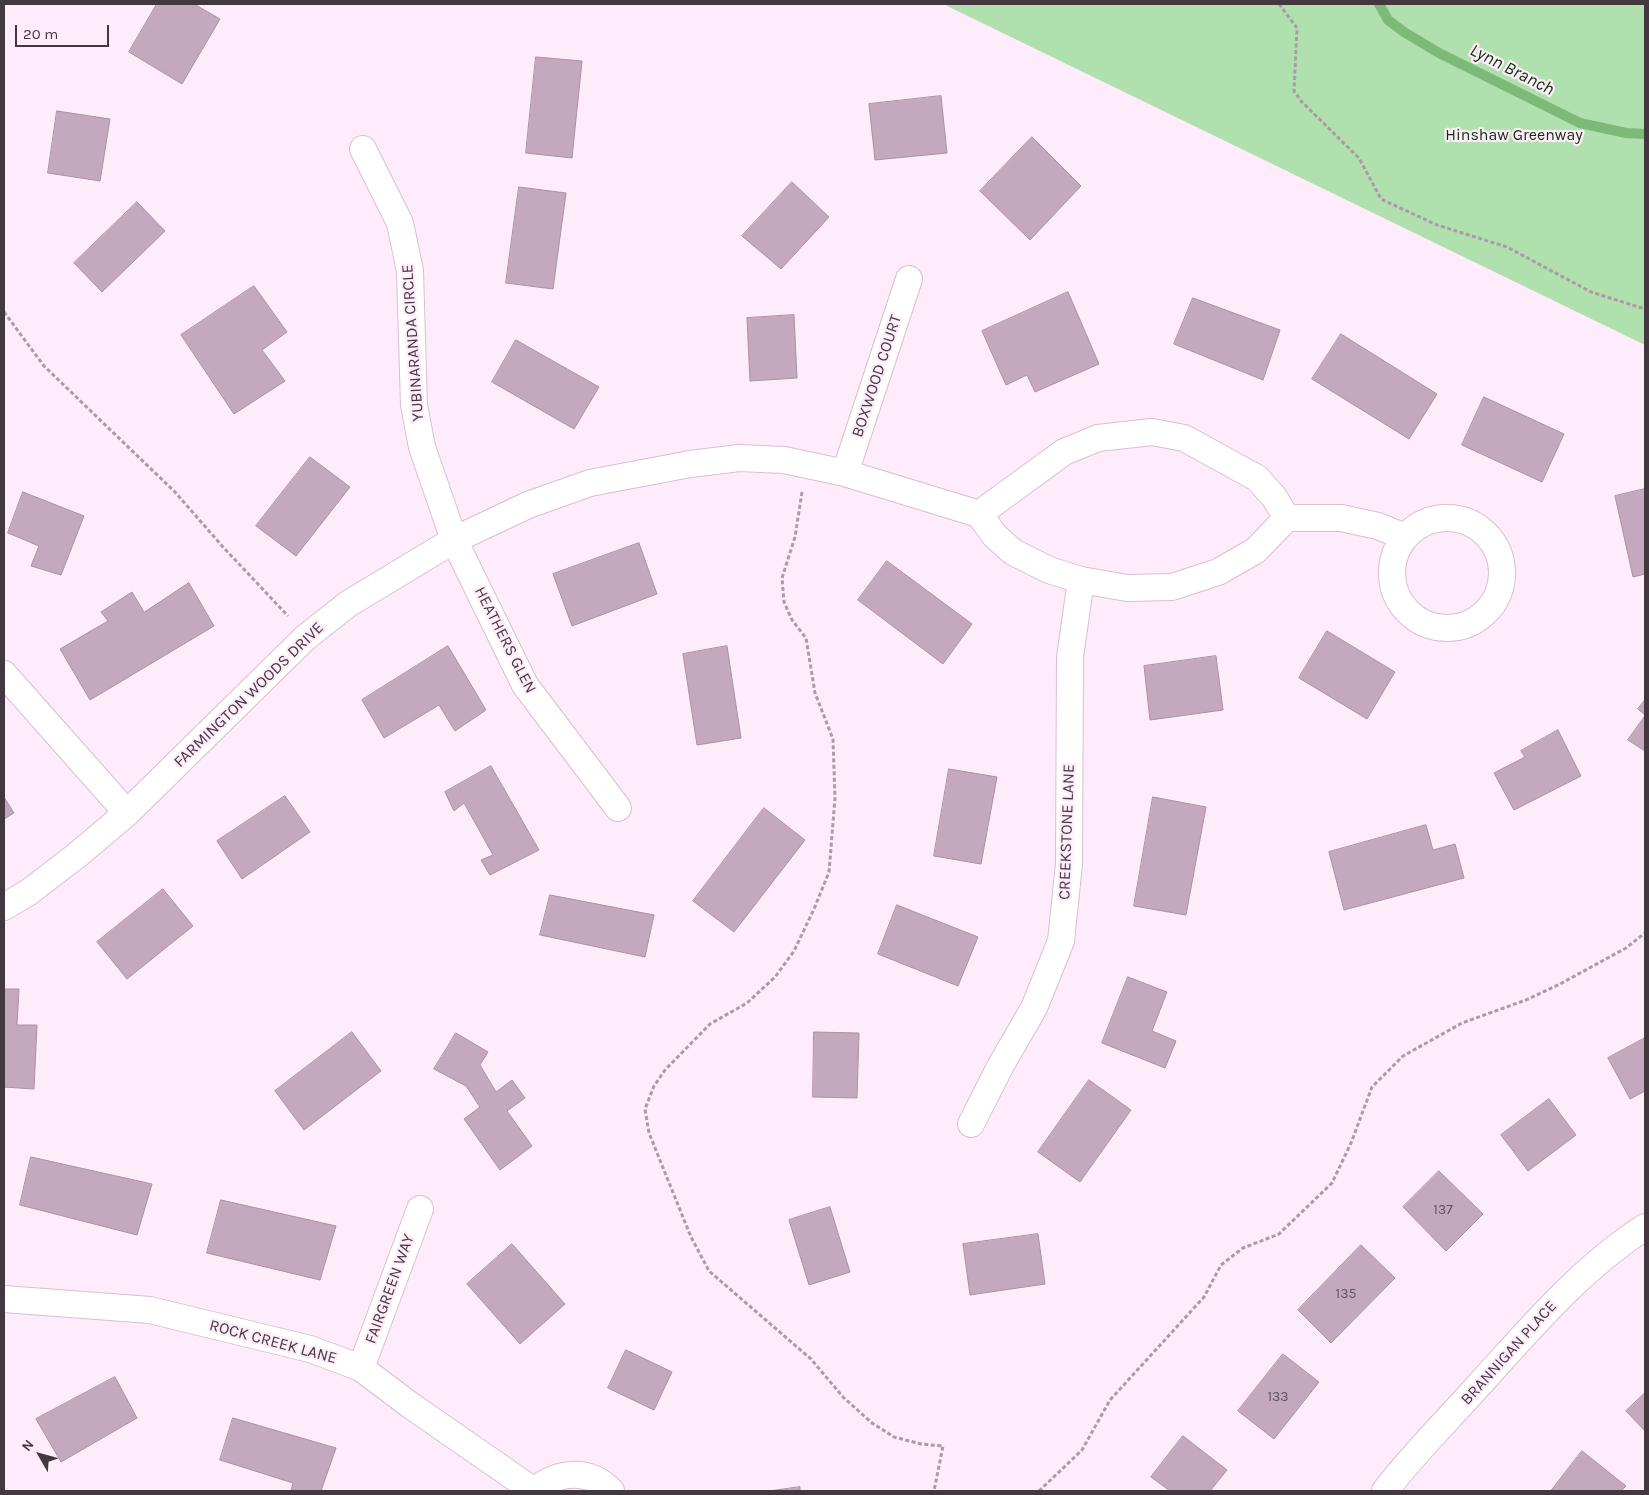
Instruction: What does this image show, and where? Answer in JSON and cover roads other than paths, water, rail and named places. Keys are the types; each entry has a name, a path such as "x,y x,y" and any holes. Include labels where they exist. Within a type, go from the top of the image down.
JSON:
{"street":[{"name":"YUBINARANDA CIRCLE","path":"363,149 400,223 410,271 414,405 422,447 454,540"},
{"name":"BOXWOOD COURT","path":"845,473 909,279"},
{"path":"1287,518 1274,497 1257,478 1184,438 1152,432 1098,438 1064,452 979,514 995,536 1013,552 1049,570 1081,580 1126,588 1172,587 1218,572 1255,551 1287,518 1341,518 1378,526 1405,537"},
{"name":"FARMINGTON WOODS DRIVE","path":"4,907 29,892 127,813 305,638 348,604 454,540 528,506 598,481 690,464 739,458 784,460 845,473 979,514"},
{"path":"1455,518 1480,529 1487,535 1497,550 1502,568 1500,586 1493,603 1480,617 1465,625 1446,628 1429,625 1413,617 1401,604 1394,588 1392,570 1396,552 1405,537 1419,525 1437,519 1455,518"},
{"name":"HEATHERS GLEN","path":"454,540 525,686 618,808"},
{"name":"CREEKSTONE LANE","path":"971,1124 1001,1065 1034,1008 1060,941 1069,864 1070,657 1081,580"},
{"path":"4,674 127,813"},
{"name":"FAIRGREEN WAY","path":"361,1368 420,1209"},
{"name":"BRANNIGAN PLACE","path":"1385,1491 1542,1314 1592,1267 1626,1239 1645,1227"},
{"name":"ROCK CREEK LANE","path":"4,1299 150,1310 310,1350 361,1368 410,1405 534,1491 548,1480 564,1475 580,1475 596,1480 611,1491"}],"waterway":[{"name":"Lynn Branch","path":"1379,4 1388,20 1439,53 1580,123 1626,133 1645,134"}],"park label":[{"name":"Hinshaw Greenway","path":"1514,135"}]}
